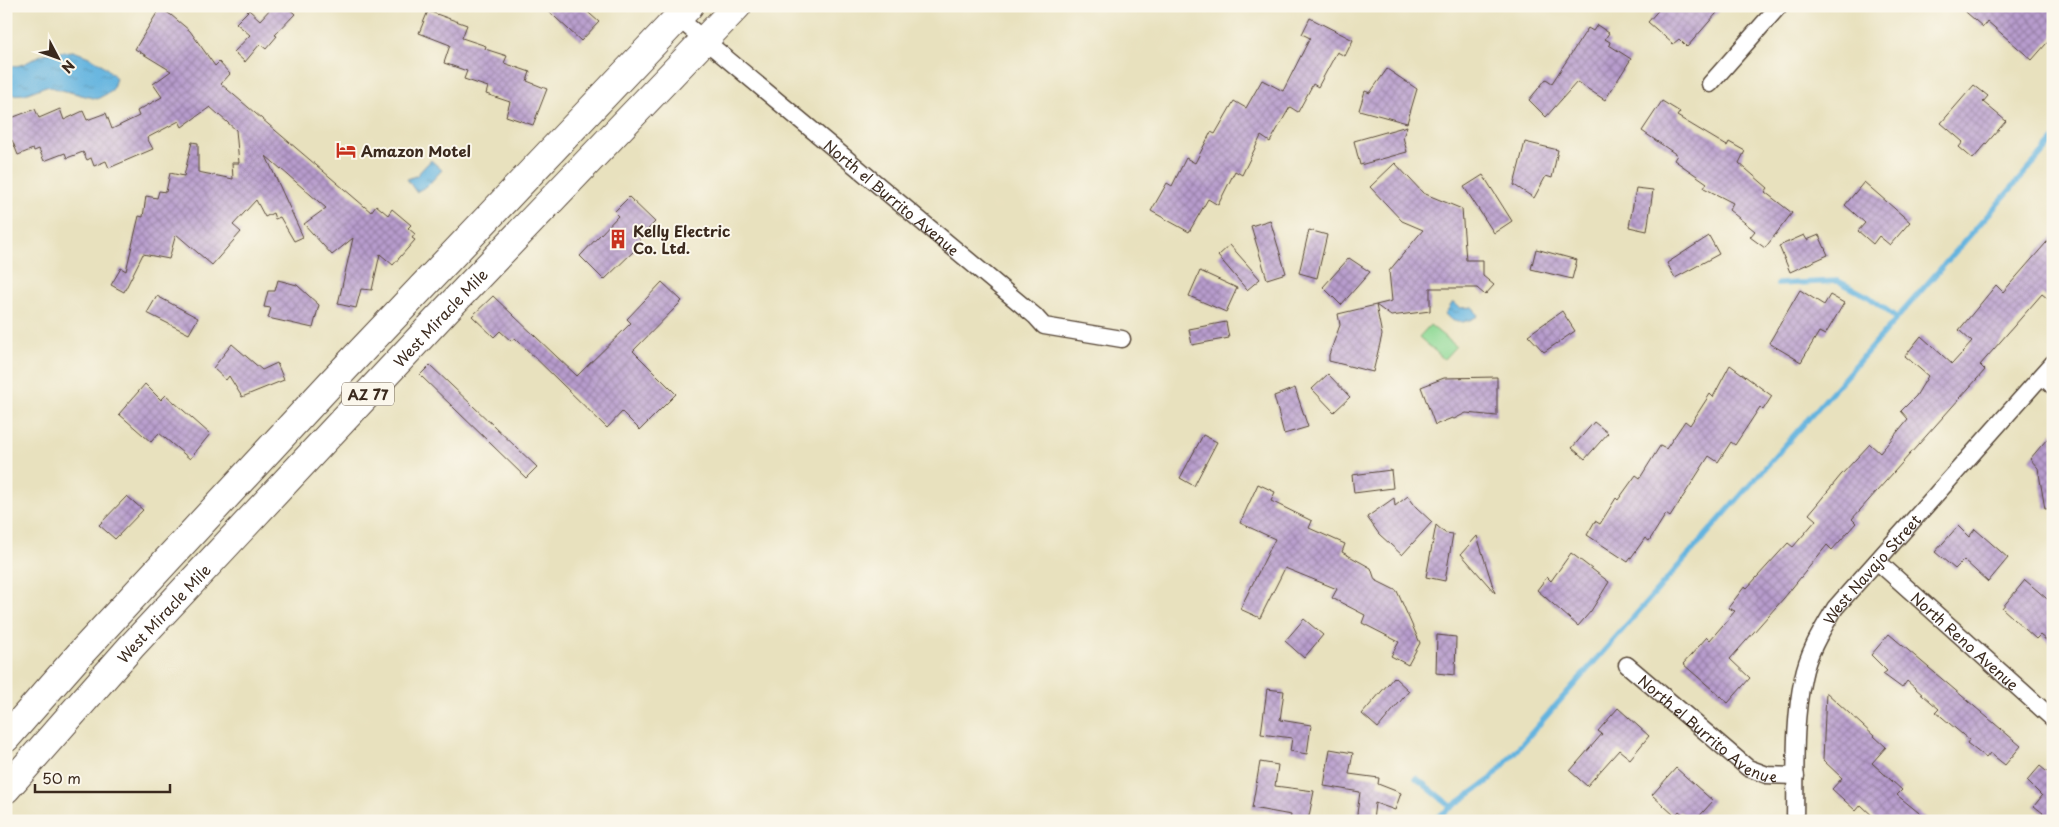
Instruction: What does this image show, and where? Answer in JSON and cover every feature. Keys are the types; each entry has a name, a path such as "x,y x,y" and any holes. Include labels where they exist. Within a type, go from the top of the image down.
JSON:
{"highway":[{"name":"West Miracle Mile","path":"6,789 124,654 448,308 737,6"},
{"name":"AZ 77","path":"6,738 90,643 437,271 684,12"},
{"path":"315,451 310,438 319,417 434,292 437,271"}],"street":[{"path":"1710,84 1779,6"},
{"name":"North el Burrito Avenue","path":"684,12 704,41 1035,316 1044,326 1122,339"},
{"name":"West Navajo Street","path":"1795,821 1798,722 1803,677 1816,639 1835,608 1877,561 2047,381 2053,363"},
{"name":"North Reno Avenue","path":"1877,561 2053,719"},
{"name":"North el Burrito Avenue","path":"1627,665 1748,768 1767,775 1796,776"}],"green space":[{"path":"1430,325 1456,346 1444,359 1419,337"}],"water":[{"path":"73,51 96,61 111,72 116,78 112,91 97,99 46,86 25,94 6,95 6,64 16,66 44,54"},
{"path":"431,160 442,170 427,186 416,192 407,179 416,176"},
{"path":"1453,302 1460,308 1473,307 1478,316 1464,322 1456,322 1445,314"}],"building":[{"path":"273,6 286,6 295,14 275,35 277,36 266,49 260,44 245,62 234,52 250,35 236,23 249,10 260,20"},
{"path":"543,6 581,6 599,22 581,41"},
{"path":"1662,6 1723,6 1687,47 1679,39 1673,44 1648,22"},
{"path":"1959,6 2053,6 2053,36 2032,60 1987,21 1983,27"},
{"path":"160,8 190,31 215,66 219,62 230,74 221,84 371,212 376,205 388,215 392,209 411,225 408,228 415,234 412,238 415,240 393,265 380,254 372,290 361,289 356,308 338,304 353,238 332,255 304,224 326,208 266,156 303,237 294,241 280,217 275,219 273,213 265,217 256,200 233,225 241,232 212,265 176,234 169,259 143,254 124,292 111,285 121,268 126,271 139,216 143,217 146,196 157,198 159,191 166,192 170,173 184,176 192,142 198,143 198,172 233,179 232,163 239,163 236,130 210,107 182,127 179,121 147,138 153,149 109,168 106,161 94,166 91,158 87,160 83,152 67,158 65,153 44,161 39,149 34,151 33,149 18,155 12,140 6,143 6,120 35,109 39,118 60,109 64,120 83,111 87,120 106,113 112,129 139,116 137,111 162,97 153,84 171,71 135,49"},
{"path":"428,11 467,25 462,38 486,46 485,49 507,56 504,63 530,72 527,81 547,89 533,125 506,116 510,102 486,94 488,87 464,79 467,71 444,63 450,45 419,33"},
{"path":"1310,18 1353,40 1345,56 1337,52 1318,87 1313,84 1298,112 1290,107 1270,142 1261,136 1242,175 1235,171 1218,205 1208,199 1189,232 1151,211 1167,183 1172,186 1186,158 1195,163 1211,132 1215,134 1234,101 1246,108 1262,80 1283,91 1310,38 1302,34"},
{"path":"1597,25 1609,33 1605,39 1610,42 1609,45 1631,59 1605,100 1577,82 1546,117 1529,100 1546,79 1552,83 1588,28 1593,31"},
{"path":"1387,69 1417,89 1407,123 1359,110 1365,91 1370,93"},
{"path":"1974,85 1988,96 1983,102 2006,121 1973,159 1959,147 1963,142 1941,123"},
{"path":"1662,101 1680,112 1677,116 1727,146 1729,142 1745,151 1739,163 1768,188 1765,192 1792,213 1765,248 1750,237 1755,231 1729,210 1733,203 1704,188 1707,183 1674,160 1677,155 1642,131"},
{"path":"1407,126 1403,137 1407,152 1360,165 1354,141"},
{"path":"1525,142 1558,150 1552,178 1546,176 1534,198 1514,185"},
{"path":"1395,163 1423,193 1462,209 1466,260 1483,260 1483,276 1494,285 1485,295 1477,288 1430,288 1430,311 1391,316 1376,305 1392,301 1389,271 1423,230 1402,221 1370,187"},
{"path":"1483,175 1512,221 1494,233 1464,187"},
{"path":"1864,182 1910,222 1890,245 1879,236 1873,244 1858,231 1865,223 1845,205"},
{"path":"1636,188 1653,190 1647,231 1629,227"},
{"name":"Kelly Electric Co. Ltd.","path":"629,197 655,222 639,238 641,240 634,247 636,249 604,280 580,256 618,216 614,212"},
{"path":"1270,220 1286,273 1267,279 1251,226"},
{"path":"1309,230 1327,235 1317,278 1299,273"},
{"path":"1804,235 1807,240 1819,235 1828,255 1790,272 1779,246"},
{"path":"2053,235 2053,303 2042,294 1980,365 1985,370 1852,519 1856,523 1832,550 1827,545 1784,598 1730,659 1750,678 1728,703 1683,664 1707,637 1710,640 1735,611 1728,608 1745,586 1747,588 1788,543 1793,547 1816,520 1809,514 1841,475 1870,444 1880,453 1908,419 1901,411 1916,396 1928,376 1905,356 1921,336 1952,364 1972,342 1959,330 1996,285 2003,292"},
{"path":"1709,236 1719,254 1675,278 1667,263"},
{"path":"1230,245 1260,279 1247,290 1218,256"},
{"path":"1536,249 1577,260 1572,279 1531,269"},
{"path":"1349,258 1370,272 1341,305 1323,287"},
{"path":"1200,271 1237,288 1226,312 1189,296"},
{"path":"278,280 297,285 319,305 313,328 268,318 271,308 264,307 268,291 275,291"},
{"path":"662,282 682,301 633,351 676,394 640,430 622,412 607,428 515,338 511,341 500,331 494,337 472,316 493,296 577,376 631,323 627,319"},
{"path":"1800,290 1824,305 1830,295 1844,303 1825,335 1819,332 1801,362 1769,343"},
{"path":"157,296 198,318 189,334 147,313"},
{"path":"1376,305 1382,335 1373,372 1329,361 1329,355 1340,325 1338,314"},
{"path":"1562,311 1575,331 1544,352 1528,335"},
{"path":"1226,322 1229,338 1192,345 1189,329"},
{"path":"232,344 262,370 277,363 284,380 242,397 229,376 226,380 213,368"},
{"path":"430,365 537,467 526,478 420,375"},
{"path":"1730,365 1772,396 1763,410 1760,407 1735,445 1731,442 1718,462 1709,456 1670,517 1666,514 1649,541 1645,538 1628,562 1587,535 1595,521 1600,524 1616,498 1618,500 1636,475 1640,478 1660,446 1666,449 1685,421 1690,425 1710,394 1713,397"},
{"path":"1328,374 1350,397 1334,412 1312,389"},
{"path":"1497,377 1497,416 1466,413 1435,425 1421,387 1444,378"},
{"path":"145,384 161,400 166,395 210,434 190,459 159,433 151,442 119,414"},
{"path":"1295,388 1308,427 1284,434 1274,396"},
{"path":"1594,422 1608,433 1585,459 1572,448"},
{"path":"2053,432 2053,508 2045,509 2038,468 2030,459"},
{"path":"1203,435 1217,442 1194,486 1180,478"},
{"path":"1391,470 1393,488 1354,493 1352,475"},
{"path":"1258,484 1275,492 1271,501 1312,521 1309,528 1345,544 1342,552 1371,568 1375,580 1397,591 1420,643 1408,665 1391,656 1399,642 1362,623 1365,615 1332,598 1337,589 1285,568 1260,618 1240,609 1275,539 1240,523"},
{"path":"127,496 143,510 115,539 99,525"},
{"path":"1408,496 1416,507 1432,522 1402,555 1379,534 1367,517 1394,498 1395,506"},
{"path":"1436,525 1445,533 1453,534 1445,581 1426,577"},
{"path":"1958,526 1969,537 1975,529 2008,558 1988,582 1964,560 1955,569 1935,552"},
{"path":"1477,536 1495,593 1461,554"},
{"path":"1571,553 1609,582 1591,611 1578,626 1537,590 1547,577 1551,581"},
{"path":"2025,580 2053,604 2053,646 2040,635 2036,639 2002,608"},
{"path":"1304,619 1323,635 1304,658 1285,641"},
{"path":"1889,634 2021,746 2005,765 1990,753 1986,758 1967,743 1969,740 1936,712 1939,709 1907,681 1902,688 1883,674 1887,671 1871,655"},
{"path":"1437,635 1456,637 1455,675 1436,673"},
{"path":"1394,677 1409,691 1378,728 1362,714"},
{"path":"1267,689 1284,691 1280,720 1311,725 1307,754 1290,751 1292,738 1261,734"},
{"path":"1826,692 1886,747 1872,763 1902,790 1897,795 1929,821 1878,821 1861,805 1856,811 1832,789 1842,778 1823,760"},
{"path":"1618,708 1649,736 1630,759 1619,750 1587,786 1570,771 1602,734 1598,731"},
{"path":"1330,749 1353,753 1349,774 1379,778 1378,784 1401,793 1395,810 1375,803 1373,821 1356,821 1360,792 1324,786"},
{"path":"1260,762 1278,765 1275,786 1314,791 1308,821 1290,821 1291,815 1252,808"},
{"path":"2040,766 2053,777 2053,821 2034,806 2042,796 2027,781"},
{"path":"1676,768 1713,801 1695,821 1691,821 1679,811 1675,816 1652,795"}],"waterway":[{"path":"1432,821 1491,779 2053,141"},
{"path":"1778,284 1838,281 1869,297 1897,318"},
{"path":"1416,778 1452,807"}],"place":[{"name":"Amazon Motel","path":"346,150"},
{"name":"Kelly Electric Co. Ltd.","path":"618,239"}]}
